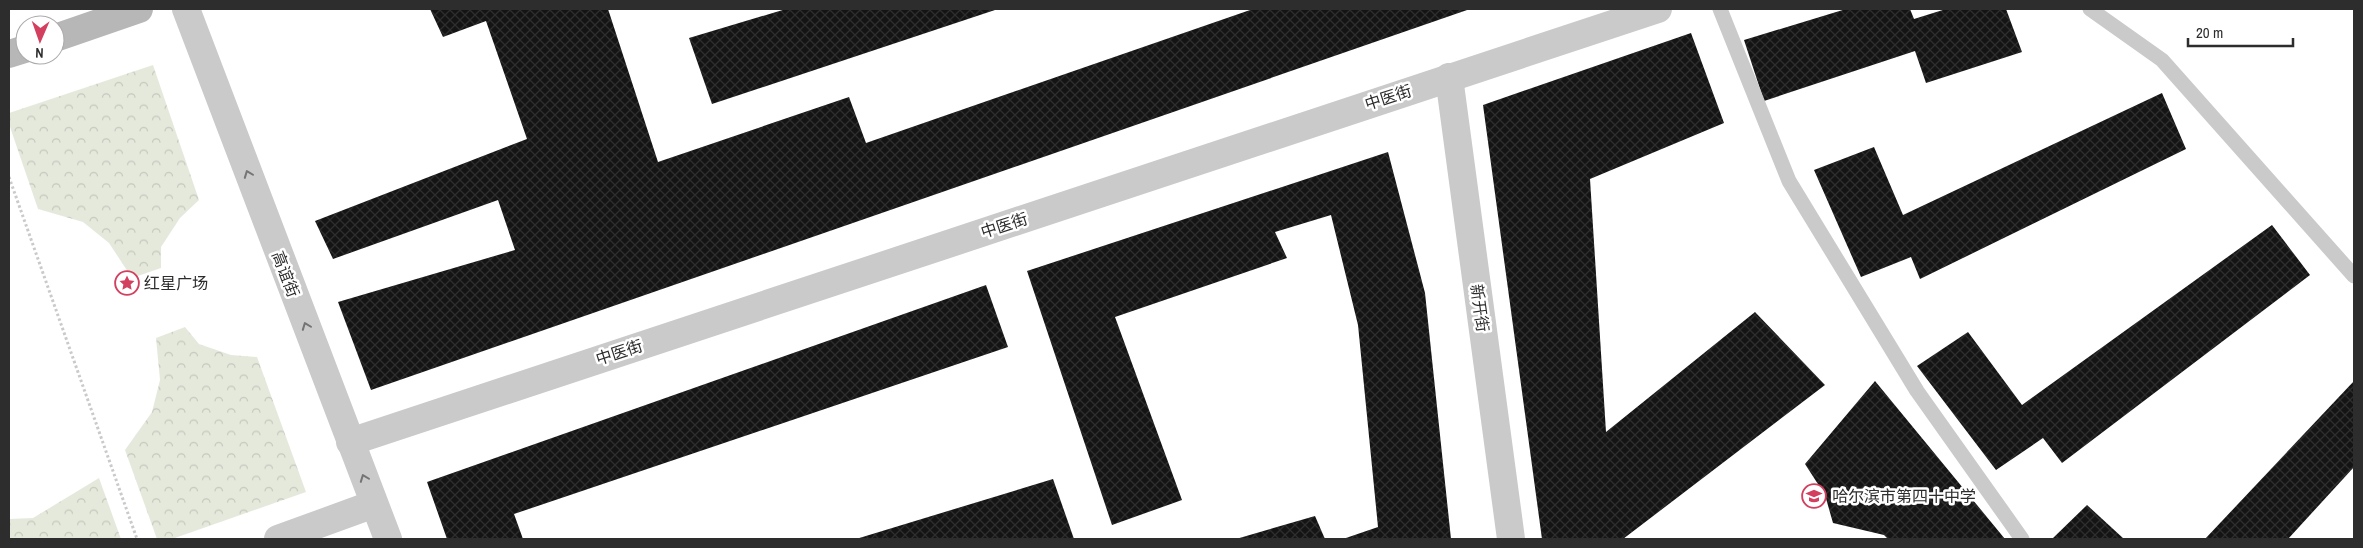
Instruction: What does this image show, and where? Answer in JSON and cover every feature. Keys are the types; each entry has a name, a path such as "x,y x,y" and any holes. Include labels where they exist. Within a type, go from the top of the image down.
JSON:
{"main road":[{"path":"65,35 139,9"}],"street":[{"name":"高谊街","path":"186,9 388,539"},
{"name":"中医街","path":"350,442 1658,9"},
{"name":"新开街","path":"1449,77 1511,539"},
{"path":"278,539 374,504"}],"lane":[{"path":"1720,9 1789,182 1916,391 2022,539"},
{"path":"2090,9 2162,60 2354,276"}],"path":[{"path":"9,177 137,539"}],"green space":[{"path":"153,65 199,200 180,218 161,247 161,268 132,278 109,243 83,222 38,209 9,124 9,113"},
{"path":"185,327 199,344 231,355 257,357 306,492 172,539 157,539 125,450 152,412 160,380 156,338"},
{"path":"99,478 121,539 9,539 9,519 33,518"}],"building":[{"path":"430,9 608,9 658,162 849,97 866,143 1253,9 1470,9 371,390 338,302 515,250 498,200 333,259 315,221 527,139 486,21 443,37"},
{"path":"786,9 998,9 712,104 689,38"},
{"path":"1846,9 1910,9 1914,19 1946,9 2006,9 2022,52 1926,83 1915,51 1764,101 1744,40"},
{"path":"1691,33 1724,123 1590,179 1606,432 1755,312 1825,385 1623,539 1542,539 1483,105"},
{"path":"2162,93 2186,149 1920,279 1911,257 1861,277 1814,170 1874,147 1903,215"},
{"path":"1388,152 1425,293 1451,539 1343,539 1378,527 1358,325 1331,215 1275,232 1287,258 1115,317 1182,500 1112,525 1027,271"},
{"path":"2272,225 2310,275 2062,463 2043,438 1996,470 1917,366 1968,332 2022,405"},
{"path":"986,285 1008,347 514,514 523,539 447,539 427,482"},
{"path":"1875,381 2005,539 1888,539 1884,535 1833,523 1825,495 1805,464"},
{"path":"2354,381 2354,467 2288,539 2205,539"},
{"path":"1053,479 1074,539 856,539"},
{"path":"2087,505 2124,539 2052,539"},
{"path":"1315,516 1325,539 1236,539"}],"place":[{"name":"红星广场","path":"127,283"},
{"name":"哈尔滨市第四十中学","path":"1814,496"}]}
